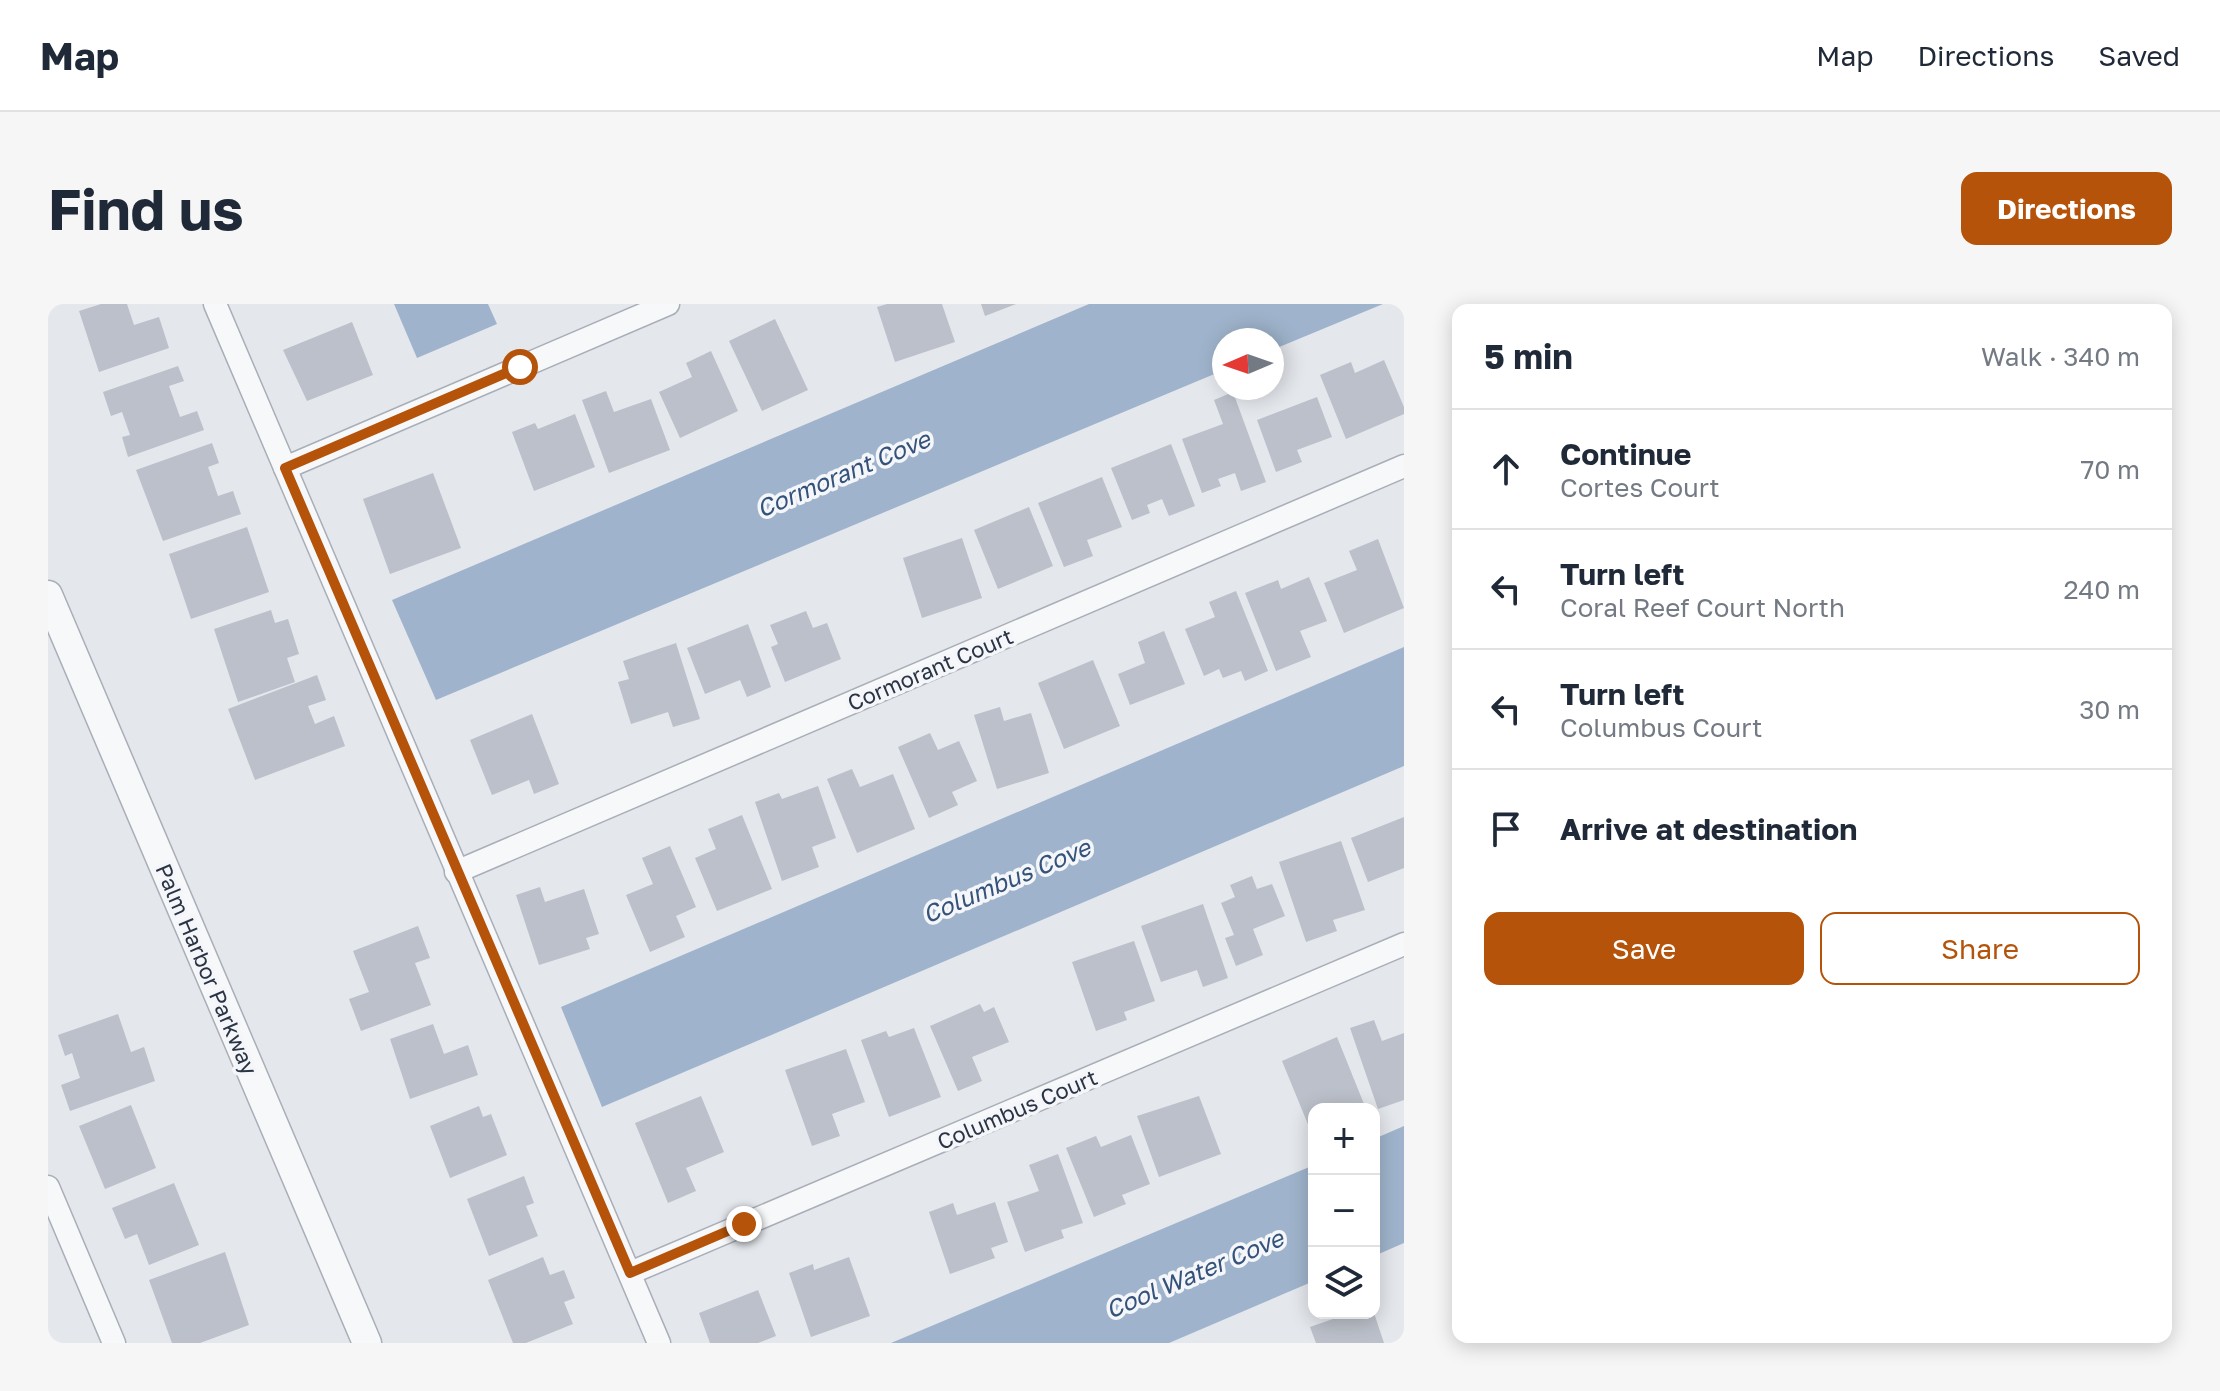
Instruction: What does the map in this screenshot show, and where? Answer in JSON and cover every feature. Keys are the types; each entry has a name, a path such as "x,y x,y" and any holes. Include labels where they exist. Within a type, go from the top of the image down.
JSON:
{"street":[{"path":"215,304 659,1343"},
{"path":"285,468 667,304"},
{"name":"Cormorant Court","path":"456,872 1404,466"},
{"name":"Palm Harbor Parkway","path":"48,595 367,1343"},
{"name":"Columbus Court","path":"630,1273 1404,944"},
{"path":"48,1187 114,1343"}],"water":[{"path":"394,304 488,304 497,324 417,358"},
{"name":"Cormorant Cove","path":"1089,304 1383,304 1284,345 1284,328 1212,328 1212,375 436,700 392,600"},
{"name":"Columbus Cove","path":"1404,647 1404,766 602,1107 561,1007"},
{"path":"1404,1126 1404,1243 1380,1253 1380,1175 1380,1136"},
{"name":"Cool Water Cove","path":"1308,1168 1308,1284 1169,1343 891,1343"}],"building":[{"path":"101,304 127,304 134,325 159,317 169,348 99,372 79,311"},
{"path":"887,304 942,304 955,342 895,362 877,307"},
{"path":"981,304 1016,304 985,316"},
{"path":"775,319 808,390 762,411 729,341"},
{"path":"352,322 373,375 307,401 283,350"},
{"path":"711,351 738,411 680,438 659,392 692,377 686,363"},
{"path":"1384,360 1404,407 1404,414 1346,439 1320,375 1351,362 1355,373"},
{"path":"178,366 184,381 169,386 180,417 197,411 204,430 128,457 122,437 130,435 122,412 111,416 103,392"},
{"path":"606,391 614,412 651,399 670,450 609,473 582,400"},
{"path":"1317,397 1332,437 1297,450 1302,462 1276,472 1257,420"},
{"path":"1214,400 1236,400 1266,482 1241,491 1235,473 1218,479 1221,486 1202,493 1182,439 1223,424"},
{"path":"575,414 595,467 534,491 512,432 535,423 538,429"},
{"path":"212,443 219,463 208,467 218,496 233,491 241,514 163,541 136,470"},
{"path":"1171,444 1195,506 1169,516 1162,499 1147,505 1150,513 1132,520 1111,468"},
{"path":"433,473 461,548 390,574 363,499"},
{"path":"1102,477 1122,527 1087,540 1093,556 1064,567 1038,503"},
{"path":"1029,507 1053,566 998,589 974,530"},
{"path":"247,527 269,592 191,619 169,554"},
{"path":"962,538 982,598 922,618 903,558"},
{"path":"1378,539 1404,608 1344,633 1324,583 1357,570 1349,551"},
{"path":"1309,577 1327,621 1300,631 1311,657 1276,671 1245,593 1278,580 1281,589"},
{"path":"1236,591 1268,671 1245,681 1241,671 1223,678 1219,669 1204,676 1185,629 1215,617 1209,602"},
{"path":"271,610 275,623 288,619 299,654 287,658 295,682 238,702 214,629"},
{"path":"806,611 813,628 827,623 841,659 785,682 771,647 778,644 770,625"},
{"path":"748,624 771,687 747,697 740,680 705,694 687,648"},
{"path":"1164,631 1185,684 1130,705 1118,674 1145,663 1138,642"},
{"path":"676,643 700,719 673,727 668,712 631,724 618,682 629,679 623,661"},
{"path":"1093,660 1120,726 1064,749 1038,683"},
{"path":"317,675 326,700 308,706 315,724 334,716 345,746 255,780 228,709"},
{"path":"1000,707 1004,721 1031,713 1049,773 997,789 974,715"},
{"path":"532,714 559,784 534,794 529,780 492,795 470,740"},
{"path":"930,733 938,750 959,741 977,781 952,792 958,805 929,818 898,747"},
{"path":"852,769 860,787 893,774 915,829 857,853 827,779"},
{"path":"818,786 836,838 812,847 819,867 782,881 755,802 779,793 782,799"},
{"path":"742,815 772,889 717,911 695,858 716,849 708,829"},
{"path":"1404,817 1404,868 1368,882 1351,838"},
{"path":"1341,841 1365,910 1333,920 1337,931 1306,942 1279,862"},
{"path":"670,846 696,907 676,916 685,937 650,952 626,895 653,884 642,858"},
{"path":"1252,876 1257,889 1272,884 1285,916 1253,929 1263,955 1236,966 1225,938 1234,935 1221,903 1235,897 1230,885"},
{"path":"540,887 545,902 584,889 599,934 586,938 590,949 539,965 516,895"},
{"path":"1203,904 1228,978 1203,987 1197,970 1161,982 1141,926"},
{"path":"418,926 430,958 415,963 431,1005 361,1031 349,999 369,992 353,951"},
{"path":"1134,941 1155,1001 1124,1012 1127,1020 1096,1031 1072,962"},
{"path":"980,1004 984,1012 994,1007 1009,1042 972,1057 982,1081 958,1091 930,1026"},
{"path":"118,1014 131,1052 144,1047 155,1081 70,1111 61,1085 80,1078 72,1053 65,1056 58,1035"},
{"path":"1374,1020 1382,1041 1404,1033 1404,1100 1380,1108 1380,1103 1376,1103 1350,1028"},
{"path":"433,1024 444,1054 468,1045 478,1075 410,1099 390,1039"},
{"path":"914,1028 941,1097 889,1117 861,1040 886,1031 889,1037"},
{"path":"1337,1037 1364,1103 1308,1103 1308,1124 1282,1061"},
{"path":"846,1049 865,1102 832,1114 840,1136 812,1146 785,1070"},
{"path":"701,1096 724,1152 686,1168 696,1191 668,1203 635,1123"},
{"path":"1199,1096 1221,1154 1159,1177 1137,1116"},
{"path":"131,1105 156,1168 105,1189 79,1126"},
{"path":"479,1106 483,1117 491,1114 507,1155 450,1178 430,1126"},
{"path":"1131,1135 1150,1184 1122,1195 1126,1204 1094,1217 1066,1148 1096,1136 1101,1147"},
{"path":"1058,1154 1083,1223 1061,1230 1064,1238 1025,1252 1007,1202 1039,1191 1029,1165"},
{"path":"524,1176 534,1203 526,1206 538,1236 489,1256 467,1199"},
{"path":"174,1183 199,1245 149,1265 137,1234 125,1239 112,1208"},
{"path":"995,1202 1008,1242 991,1248 995,1258 950,1274 929,1212 953,1203 957,1215"},
{"path":"225,1252 249,1325 200,1343 172,1343 149,1280"},
{"path":"543,1257 550,1275 564,1270 575,1298 564,1302 573,1324 526,1343 513,1343 488,1280"},
{"path":"849,1257 870,1316 811,1337 789,1273 813,1264 814,1270"},
{"path":"758,1290 776,1336 758,1343 710,1343 699,1313"},
{"path":"1333,1319 1376,1319 1384,1343 1316,1343 1310,1327"}],"route":[{"path":"520,367 285,468 630,1273 744,1224"}]}
